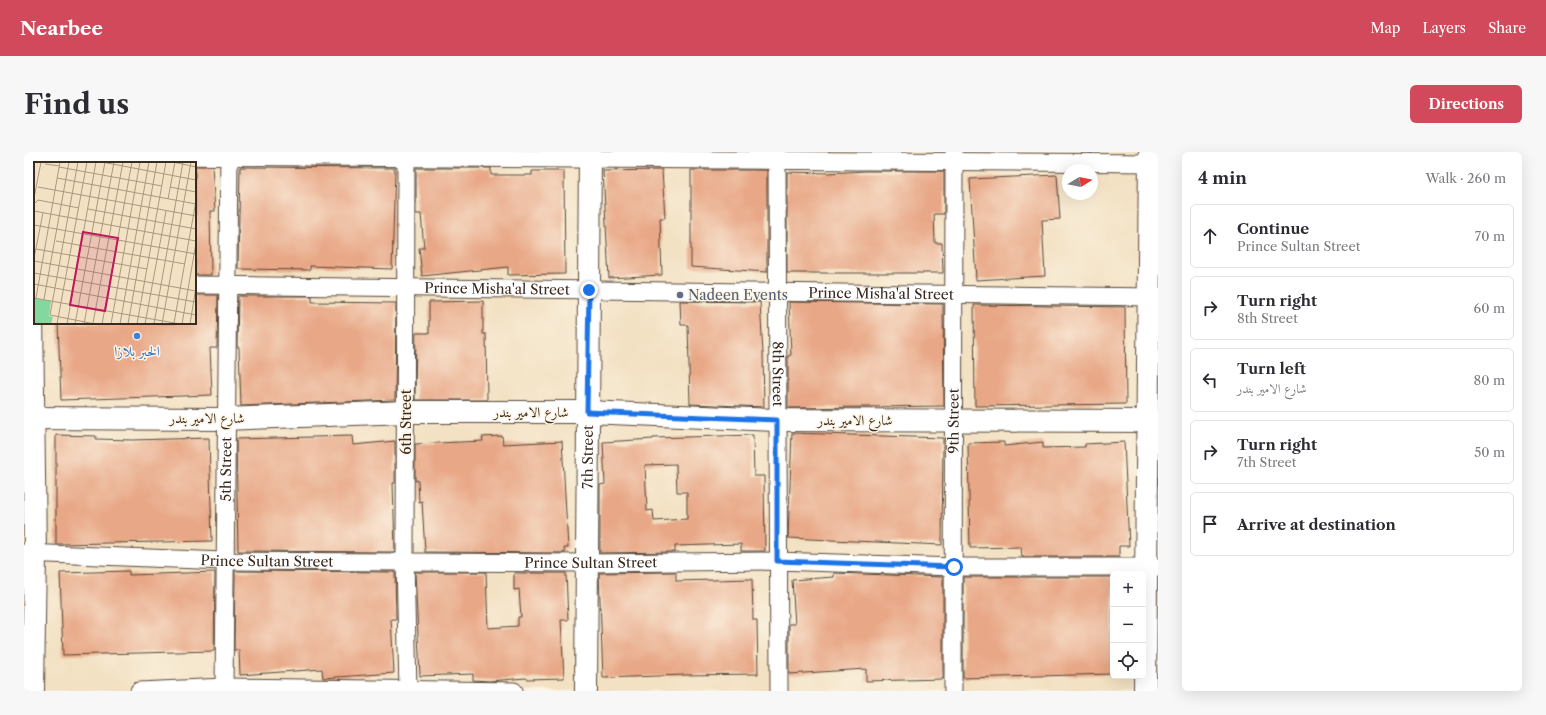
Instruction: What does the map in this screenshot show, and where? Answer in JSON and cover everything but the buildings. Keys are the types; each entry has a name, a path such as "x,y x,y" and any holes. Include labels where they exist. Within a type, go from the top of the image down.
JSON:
{"street":[{"path":"33,691 30,553 30,282 28,154 777,156 1152,159 1152,568 1145,691"},
{"name":"5th Street","path":"224,689 225,419 229,154"},
{"name":"6th Street","path":"406,155 406,561 408,690"},
{"name":"7th Street","path":"586,691 590,156"},
{"name":"8th Street","path":"777,156 777,561 779,691"},
{"name":"9th Street","path":"953,691 954,157"},
{"name":"Prince Misha'al Street","path":"196,285 1153,297"},
{"name":"شارع الامير بندر","path":"29,418 225,419 406,412 587,412 777,420 1153,421"},
{"name":"Prince Sultan Street","path":"30,553 224,561 588,563 777,561 954,567 1152,568"},
{"path":"139,691 224,689 514,691"}],"place":[{"name":"Nadeen Events","path":"680,295"},
{"name":"الخبر بلازا","path":"137,336"}],"route":[{"path":"589,290 587,412 777,420 777,561 954,567"}]}
